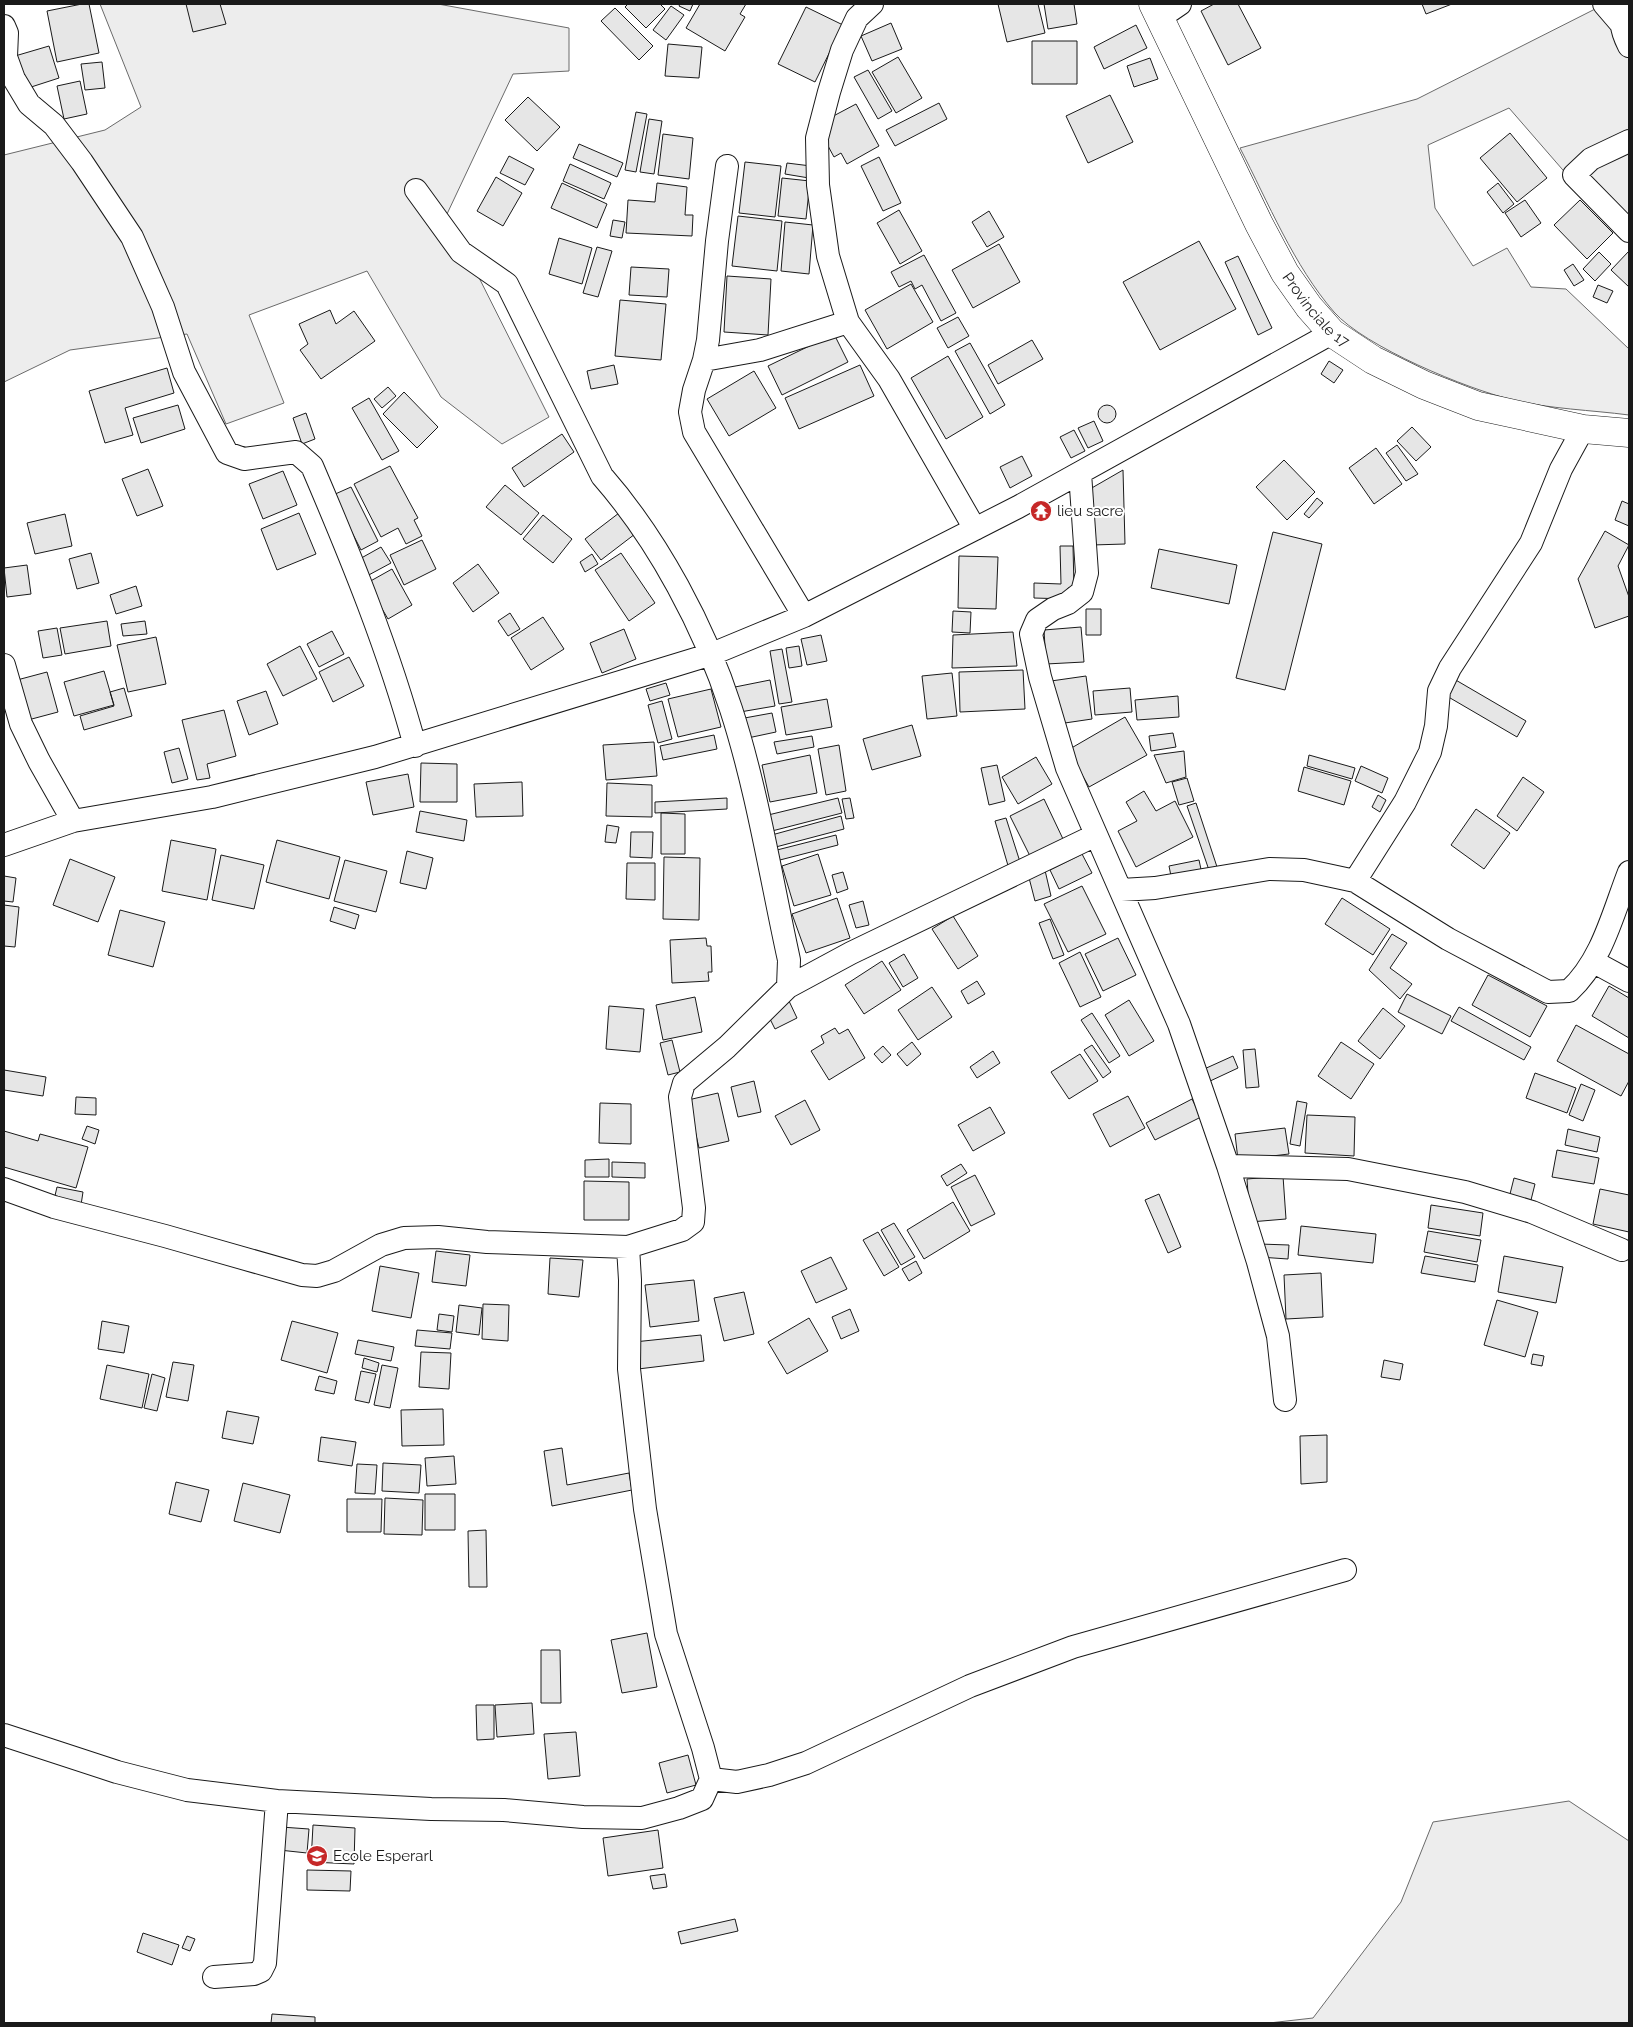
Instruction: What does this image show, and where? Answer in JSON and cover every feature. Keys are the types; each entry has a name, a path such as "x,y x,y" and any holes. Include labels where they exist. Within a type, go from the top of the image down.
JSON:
{"main road":[{"name":"Provinciale 17","path":"1165,8 1259,224 1285,272 1309,307 1332,333 1373,360 1424,385 1469,403 1584,429 1629,433"}],"street":[{"path":"872,4 857,18 842,50 828,92 818,138 818,185 828,256 848,322 889,379 975,529"},
{"path":"1604,4 1626,36"},
{"path":"1626,36 1627,4"},
{"path":"4,26 7,33 6,57 14,79 29,104 54,125 82,162 132,237 163,306 184,372 227,453 244,460 296,452 312,466 375,623 402,698 414,746"},
{"path":"1629,141 1591,159 1574,175 1629,231"},
{"path":"727,166 717,241 708,340 690,412 694,432 804,616"},
{"path":"416,190 461,252 507,284 602,476 621,498 660,554 712,654 732,710 753,794 789,960 788,987"},
{"path":"704,360 760,350 848,322"},
{"path":"4,845 73,821 212,797 375,757 712,654 804,616 975,529 1332,333"},
{"path":"1355,881 1405,802 1430,752 1436,726 1439,691 1450,668 1531,544 1561,470 1584,429"},
{"path":"1080,473 1087,573 1082,592 1068,603 1053,609 1037,620 1031,634 1040,677 1067,768 1178,1024 1228,1166 1258,1262 1278,1336 1285,1400"},
{"path":"4,665 21,724 39,761 73,821"},
{"path":"4,1190 54,1207 302,1275 317,1276 334,1271 381,1245 404,1238 438,1237 487,1242 628,1247 682,1230 693,1222 694,1208 680,1097 684,1083 727,1047 788,987 851,953 1096,835"},
{"path":"1121,890 1155,888 1270,869 1304,870 1355,881 1448,939 1548,992 1569,991 1582,979 1594,962 1629,872"},
{"path":"1594,962 1629,981"},
{"path":"1228,1166 1348,1169 1465,1192 1532,1212 1622,1250"},
{"path":"4,1735 117,1772 187,1790 277,1801 431,1809 504,1810 583,1817 642,1818 679,1808 702,1799 711,1779 704,1748 666,1634 645,1509 629,1369 630,1280 628,1247"},
{"path":"711,1779 737,1782 769,1775 806,1763 970,1686 1073,1647 1345,1570"},
{"path":"214,1977 254,1974 261,1971 265,1963 277,1801"}],"shaded area":[{"path":"100,4 438,4 569,28 569,71 513,74 447,214 549,417 502,444 441,397 367,271 249,315 284,403 226,424 187,334 70,350 4,382 4,155 105,130 141,107"},
{"path":"1605,4 1629,35 1629,239 1582,192 1509,108 1428,145 1435,208 1473,266 1507,248 1531,287 1566,289 1629,349 1629,415 1513,400 1444,377 1369,339 1334,312 1306,275 1282,233 1240,148 1417,99"},
{"path":"1569,1801 1629,1841 1629,2023 1269,2023 1313,2018 1401,1902 1433,1822"}],"building":[{"path":"89,4 99,53 57,62 47,11"},
{"path":"186,4 220,4 226,24 193,32"},
{"path":"628,4 660,4 665,9 646,28 625,7"},
{"path":"680,4 693,4 690,11 679,6"},
{"path":"700,4 746,4 740,14 745,17 725,51 686,28"},
{"path":"998,4 1038,4 1045,33 1007,42"},
{"path":"1044,4 1074,4 1077,24 1048,29"},
{"path":"1214,4 1238,4 1261,48 1228,65 1201,11"},
{"path":"1422,4 1452,4 1426,14"},
{"path":"671,6 684,15 666,40 653,30"},
{"path":"806,7 843,25 815,82 778,64"},
{"path":"615,8 653,46 639,60 601,21"},
{"path":"891,23 902,49 872,61 861,36"},
{"path":"1136,25 1147,48 1104,69 1094,47"},
{"path":"1032,41 1077,41 1077,84 1032,84"},
{"path":"668,44 702,47 699,78 665,76"},
{"path":"49,46 59,78 25,89 15,56"},
{"path":"898,57 922,98 896,113 872,72"},
{"path":"1150,58 1158,79 1134,87 1127,66"},
{"path":"102,62 105,88 85,90 81,64"},
{"path":"868,70 892,111 878,119 854,77"},
{"path":"80,81 87,114 64,119 57,86"},
{"path":"1110,95 1133,142 1088,163 1066,116"},
{"path":"528,97 560,127 537,151 505,120"},
{"path":"939,103 947,119 895,146 886,130"},
{"path":"856,104 879,146 847,164 841,153 834,157 821,133 824,121"},
{"path":"636,112 647,114 636,172 625,170"},
{"path":"649,119 662,121 654,174 640,172"},
{"path":"1510,133 1547,178 1517,202 1480,158"},
{"path":"663,134 693,138 689,179 658,175"},
{"path":"579,144 623,163 617,177 573,158"},
{"path":"509,156 534,169 525,185 500,173"},
{"path":"879,157 901,203 883,211 861,166"},
{"path":"745,162 781,166 775,217 739,213"},
{"path":"787,163 811,166 809,178 785,174"},
{"path":"570,164 611,183 604,199 563,181"},
{"path":"496,177 522,193 503,226 477,211"},
{"path":"782,178 810,181 806,219 778,216"},
{"path":"562,183 607,204 597,228 551,208"},
{"path":"657,183 687,187 685,215 693,215 692,236 626,233 628,200 655,202"},
{"path":"1498,183 1514,204 1503,213 1487,192"},
{"path":"1525,200 1541,223 1521,237 1505,213"},
{"path":"1580,200 1613,233 1587,259 1554,225"},
{"path":"899,210 922,251 900,264 877,223"},
{"path":"989,211 1004,237 987,247 972,222"},
{"path":"738,216 782,221 777,271 732,266"},
{"path":"613,220 625,222 622,238 610,236"},
{"path":"785,222 813,225 809,274 781,271"},
{"path":"559,238 592,248 582,284 549,274"},
{"path":"1199,241 1236,309 1160,350 1123,282"},
{"path":"999,244 1020,282 973,308 952,270"},
{"path":"597,247 612,251 598,297 583,293"},
{"path":"1629,251 1629,287 1611,270"},
{"path":"1599,252 1611,264 1595,281 1583,269"},
{"path":"924,255 956,313 941,321 922,285 915,289 911,281 899,287 891,272"},
{"path":"1238,256 1272,328 1258,335 1225,262"},
{"path":"1573,264 1584,280 1574,286 1564,270"},
{"path":"631,267 669,269 667,297 629,295"},
{"path":"727,276 771,279 768,335 724,332"},
{"path":"911,284 933,322 887,349 865,310"},
{"path":"1598,285 1613,291 1607,303 1593,297"},
{"path":"620,300 666,304 661,360 615,356"},
{"path":"330,310 336,324 354,311 375,341 321,379 300,350 308,344 299,324"},
{"path":"958,317 969,336 948,348 937,328"},
{"path":"834,334 848,362 782,395 768,366"},
{"path":"1032,340 1043,359 998,384 988,365"},
{"path":"970,343 1005,405 990,414 955,351"},
{"path":"948,356 983,417 946,439 911,378"},
{"path":"1329,361 1343,370 1334,383 1321,374"},
{"path":"614,365 618,384 591,389 587,371"},
{"path":"860,365 874,396 799,429 785,398"},
{"path":"167,368 174,393 125,408 133,435 105,443 89,391"},
{"path":"754,371 776,408 729,436 707,399"},
{"path":"388,387 396,396 382,408 374,399"},
{"path":"404,392 438,427 417,448 383,414"},
{"path":"369,398 399,451 382,460 352,408"},
{"path":"178,405 185,429 141,443 133,418"},
{"path":"1107,405 1113,408 1116,414 1113,420 1107,423 1101,420 1098,414 1101,408"},
{"path":"306,413 315,439 302,444 293,418"},
{"path":"1094,421 1103,441 1088,448 1078,428"},
{"path":"1412,427 1431,447 1416,461 1397,441"},
{"path":"1074,430 1085,451 1071,458 1060,437"},
{"path":"562,434 574,452 524,487 512,468"},
{"path":"1397,445 1418,474 1406,481 1386,453"},
{"path":"1376,448 1402,484 1374,504 1349,468"},
{"path":"1022,456 1032,476 1010,488 1000,467"},
{"path":"1284,460 1315,492 1287,520 1256,487"},
{"path":"390,466 418,518 414,520 422,536 406,544 398,528 381,537 354,484"},
{"path":"148,469 163,506 137,516 122,479"},
{"path":"1123,470 1125,544 1092,545 1090,489"},
{"path":"283,471 297,505 263,519 249,484"},
{"path":"505,485 539,513 521,535 486,507"},
{"path":"351,487 378,541 361,550 333,495"},
{"path":"1317,498 1323,503 1309,518 1304,514"},
{"path":"1622,501 1629,504 1629,526 1615,520"},
{"path":"299,513 316,554 277,570 261,529"},
{"path":"619,513 635,534 601,560 585,539"},
{"path":"65,514 72,546 35,554 27,523"},
{"path":"543,515 572,539 553,563 523,539"},
{"path":"1605,531 1629,545 1618,566 1629,597 1629,616 1595,628 1578,579"},
{"path":"1273,532 1322,544 1285,690 1236,678"},
{"path":"422,540 436,569 404,585 390,555"},
{"path":"1060,546 1073,546 1074,588 1068,588 1068,599 1034,598 1034,583 1061,584"},
{"path":"381,547 391,563 365,577 356,561"},
{"path":"1159,549 1237,565 1229,604 1151,588"},
{"path":"91,553 99,583 77,589 69,559"},
{"path":"621,553 655,603 629,621 595,570"},
{"path":"592,554 598,564 585,572 580,562"},
{"path":"959,556 998,557 996,609 958,608"},
{"path":"478,564 499,593 473,612 453,583"},
{"path":"27,565 31,594 7,597 4,568"},
{"path":"392,569 412,605 388,619 367,583"},
{"path":"136,586 142,606 116,614 110,595"},
{"path":"1086,609 1101,609 1101,635 1086,635"},
{"path":"953,611 971,612 970,633 952,632"},
{"path":"510,613 520,629 508,636 498,621"},
{"path":"543,617 564,649 531,670 511,638"},
{"path":"107,621 111,646 65,654 60,628"},
{"path":"145,621 147,634 123,636 121,624"},
{"path":"1081,627 1084,662 1046,664 1044,630"},
{"path":"57,628 62,655 43,658 38,631"},
{"path":"624,629 636,659 602,673 590,643"},
{"path":"332,631 344,654 319,667 307,644"},
{"path":"1013,632 1017,666 952,668 953,635"},
{"path":"821,635 827,661 807,665 801,639"},
{"path":"156,637 166,684 128,692 117,645"},
{"path":"300,646 317,679 283,696 267,664"},
{"path":"799,646 802,666 789,668 786,648"},
{"path":"782,649 792,702 779,704 770,651"},
{"path":"349,657 364,686 333,702 319,672"},
{"path":"1023,670 1025,709 960,712 959,672"},
{"path":"104,671 114,705 74,716 64,682"},
{"path":"47,672 58,712 28,720 17,680"},
{"path":"952,673 957,716 927,719 922,676"},
{"path":"1086,676 1092,719 1058,724 1051,681"},
{"path":"1454,679 1526,721 1517,737 1445,695"},
{"path":"770,680 775,706 740,712 735,687"},
{"path":"666,683 670,695 650,701 646,689"},
{"path":"124,688 132,716 84,730 80,716 114,706 110,692"},
{"path":"1130,688 1132,712 1095,715 1093,691"},
{"path":"711,689 721,727 678,737 668,699"},
{"path":"266,691 278,724 249,735 237,701"},
{"path":"1178,696 1179,717 1137,720 1135,700"},
{"path":"827,699 832,727 786,735 781,707"},
{"path":"662,701 672,739 658,743 648,705"},
{"path":"224,710 236,756 207,764 210,778 197,780 182,720"},
{"path":"772,713 776,732 743,739 739,719"},
{"path":"1125,717 1147,755 1089,787 1068,750"},
{"path":"912,725 921,756 872,770 863,739"},
{"path":"1173,733 1176,747 1151,751 1149,736"},
{"path":"714,735 717,749 663,760 660,746"},
{"path":"812,736 814,747 777,754 774,742"},
{"path":"654,742 657,776 606,780 603,745"},
{"path":"839,745 846,791 826,795 818,749"},
{"path":"179,748 188,779 172,783 164,752"},
{"path":"1184,751 1186,777 1166,783 1154,755"},
{"path":"810,755 817,793 770,802 762,765"},
{"path":"1309,755 1355,768 1352,779 1307,766"},
{"path":"1036,757 1052,784 1018,804 1002,777"},
{"path":"421,763 457,764 457,802 420,802"},
{"path":"997,765 1005,801 989,805 981,768"},
{"path":"1361,766 1388,778 1382,793 1355,781"},
{"path":"1304,767 1351,781 1344,805 1298,791"},
{"path":"408,774 414,807 373,815 366,782"},
{"path":"1523,777 1544,792 1517,831 1497,816"},
{"path":"1187,778 1194,801 1179,805 1172,782"},
{"path":"522,782 523,816 476,817 474,784"},
{"path":"607,783 652,785 652,817 606,816"},
{"path":"1144,791 1156,811 1175,801 1193,837 1136,867 1118,831 1137,821 1126,802"},
{"path":"1378,795 1386,800 1380,812 1372,807"},
{"path":"727,798 727,809 655,813 655,802"},
{"path":"838,798 842,813 768,832 764,816"},
{"path":"850,798 854,818 846,819 842,799"},
{"path":"1044,799 1063,839 1030,856 1010,816"},
{"path":"1196,803 1219,873 1211,876 1187,806"},
{"path":"1476,809 1510,833 1484,869 1451,845"},
{"path":"420,811 467,820 464,841 416,832"},
{"path":"661,813 685,814 685,854 661,854"},
{"path":"841,816 844,829 772,848 768,836"},
{"path":"1006,818 1021,865 1009,869 995,821"},
{"path":"607,825 619,827 616,843 605,842"},
{"path":"631,832 653,832 652,858 630,857"},
{"path":"836,835 838,845 776,861 773,851"},
{"path":"171,840 216,849 207,900 162,891"},
{"path":"277,840 340,857 329,899 266,882"},
{"path":"407,851 433,858 426,889 400,883"},
{"path":"818,854 831,895 794,906 782,866"},
{"path":"1082,854 1092,873 1059,889 1050,870"},
{"path":"221,855 264,865 254,909 212,900"},
{"path":"664,857 700,858 699,920 663,919"},
{"path":"70,859 115,877 98,922 53,905"},
{"path":"345,860 387,871 376,912 334,901"},
{"path":"1199,860 1202,874 1172,881 1169,866"},
{"path":"627,863 655,863 655,900 626,899"},
{"path":"1044,866 1051,896 1035,901 1027,870"},
{"path":"843,872 848,889 837,893 832,875"},
{"path":"4,876 16,878 13,902 4,901"},
{"path":"1082,886 1106,934 1068,952 1044,904"},
{"path":"837,898 850,938 806,953 792,914"},
{"path":"1342,898 1390,929 1373,955 1325,924"},
{"path":"863,901 869,925 856,928 849,905"},
{"path":"4,905 19,907 15,947 4,946"},
{"path":"334,907 359,915 355,929 330,921"},
{"path":"120,910 165,922 153,967 108,955"},
{"path":"953,916 978,956 958,969 932,929"},
{"path":"1050,919 1064,955 1053,959 1039,923"},
{"path":"1392,934 1407,943 1390,968 1412,984 1400,999 1369,970"},
{"path":"706,938 707,946 711,946 712,972 708,972 709,981 672,983 670,940"},
{"path":"1118,938 1136,975 1103,991 1085,954"},
{"path":"1080,952 1101,997 1080,1007 1059,963"},
{"path":"904,954 918,978 903,987 889,963"},
{"path":"882,961 901,990 864,1014 845,985"},
{"path":"1488,975 1547,1006 1530,1037 1472,1005"},
{"path":"977,981 985,994 968,1004 961,991"},
{"path":"1609,986 1629,998 1629,1038 1592,1016"},
{"path":"932,987 952,1017 918,1040 898,1010"},
{"path":"1407,994 1451,1016 1442,1034 1398,1012"},
{"path":"695,997 702,1032 663,1040 656,1005"},
{"path":"1129,1000 1154,1041 1129,1056 1105,1015"},
{"path":"789,1001 797,1018 775,1029 767,1013"},
{"path":"609,1006 644,1009 640,1052 606,1049"},
{"path":"1459,1007 1531,1047 1524,1060 1451,1021"},
{"path":"1383,1008 1405,1026 1380,1059 1358,1041"},
{"path":"1092,1013 1120,1056 1109,1063 1081,1020"},
{"path":"1576,1025 1629,1054 1629,1081 1621,1096 1557,1061"},
{"path":"835,1028 839,1034 848,1029 865,1058 829,1080 811,1051 824,1043 821,1036"},
{"path":"672,1040 680,1072 668,1075 660,1043"},
{"path":"912,1042 921,1054 907,1066 897,1054"},
{"path":"1341,1042 1374,1064 1351,1099 1318,1076"},
{"path":"1092,1045 1111,1072 1103,1078 1084,1050"},
{"path":"883,1046 891,1055 882,1063 874,1054"},
{"path":"1255,1049 1259,1087 1246,1088 1243,1050"},
{"path":"993,1051 1000,1063 977,1078 970,1067"},
{"path":"1080,1054 1098,1081 1069,1099 1051,1072"},
{"path":"1233,1056 1238,1068 1208,1082 1202,1070"},
{"path":"4,1070 46,1077 43,1096 4,1090"},
{"path":"1535,1073 1576,1088 1567,1113 1526,1098"},
{"path":"754,1081 761,1112 738,1117 731,1087"},
{"path":"1581,1084 1595,1090 1583,1121 1569,1115"},
{"path":"718,1093 729,1141 699,1148 688,1100"},
{"path":"1128,1096 1145,1128 1110,1147 1093,1114"},
{"path":"76,1097 96,1098 96,1115 75,1114"},
{"path":"1192,1099 1201,1117 1155,1140 1146,1123"},
{"path":"805,1100 820,1130 791,1145 775,1116"},
{"path":"1297,1101 1307,1103 1300,1146 1290,1144"},
{"path":"600,1103 631,1104 631,1144 599,1143"},
{"path":"990,1107 1005,1133 973,1151 958,1125"},
{"path":"1307,1115 1355,1117 1354,1156 1305,1153"},
{"path":"87,1126 99,1130 95,1144 82,1139"},
{"path":"1285,1128 1289,1154 1238,1160 1235,1134"},
{"path":"1568,1129 1600,1137 1597,1152 1565,1145"},
{"path":"4,1131 38,1141 40,1134 88,1147 76,1188 4,1167"},
{"path":"1557,1150 1599,1158 1594,1184 1552,1177"},
{"path":"609,1159 609,1177 585,1177 585,1160"},
{"path":"612,1162 645,1163 645,1178 612,1177"},
{"path":"961,1164 967,1173 947,1186 941,1176"},
{"path":"975,1175 995,1214 971,1226 951,1187"},
{"path":"1283,1176 1286,1219 1250,1222 1247,1179"},
{"path":"1514,1178 1535,1184 1530,1204 1509,1198"},
{"path":"584,1181 629,1182 629,1220 584,1220"},
{"path":"57,1187 83,1192 81,1205 54,1200"},
{"path":"1600,1189 1629,1195 1629,1232 1593,1224"},
{"path":"1159,1194 1181,1247 1168,1253 1145,1200"},
{"path":"953,1202 970,1231 924,1259 907,1230"},
{"path":"1431,1205 1483,1213 1480,1236 1428,1228"},
{"path":"894,1223 915,1257 901,1265 881,1230"},
{"path":"1301,1226 1376,1234 1373,1263 1298,1255"},
{"path":"1428,1231 1481,1240 1477,1262 1424,1252"},
{"path":"878,1232 899,1267 884,1276 863,1240"},
{"path":"1259,1244 1289,1245 1288,1259 1259,1257"},
{"path":"436,1251 470,1255 466,1286 432,1282"},
{"path":"1425,1256 1478,1265 1475,1282 1421,1273"},
{"path":"1504,1256 1563,1267 1556,1303 1498,1292"},
{"path":"831,1257 847,1289 816,1303 801,1271"},
{"path":"550,1258 583,1260 579,1297 548,1294"},
{"path":"916,1261 922,1273 909,1281 902,1269"},
{"path":"380,1266 419,1273 411,1318 372,1311"},
{"path":"1321,1273 1323,1317 1286,1319 1284,1275"},
{"path":"694,1280 699,1321 650,1327 645,1285"},
{"path":"744,1292 754,1334 724,1341 714,1298"},
{"path":"1497,1300 1538,1312 1525,1357 1484,1345"},
{"path":"483,1304 509,1305 508,1341 482,1339"},
{"path":"459,1305 482,1308 479,1335 456,1332"},
{"path":"850,1309 859,1331 841,1339 832,1317"},
{"path":"439,1314 454,1316 452,1332 437,1330"},
{"path":"809,1318 828,1351 787,1374 768,1342"},
{"path":"102,1321 129,1326 124,1353 98,1349"},
{"path":"292,1321 338,1333 327,1373 281,1360"},
{"path":"417,1330 452,1333 450,1349 415,1346"},
{"path":"701,1335 704,1361 638,1369 634,1342"},
{"path":"358,1340 394,1347 391,1361 355,1354"},
{"path":"421,1352 451,1353 449,1389 419,1387"},
{"path":"1533,1354 1544,1356 1542,1366 1531,1364"},
{"path":"364,1358 379,1363 377,1372 362,1368"},
{"path":"1384,1360 1403,1364 1400,1380 1381,1377"},
{"path":"173,1362 194,1365 188,1401 166,1397"},
{"path":"107,1365 149,1374 142,1408 100,1399"},
{"path":"382,1365 398,1368 390,1408 374,1405"},
{"path":"361,1371 376,1374 369,1403 355,1400"},
{"path":"152,1374 165,1378 157,1411 144,1408"},
{"path":"319,1376 337,1381 334,1394 315,1390"},
{"path":"443,1409 444,1445 402,1446 401,1410"},
{"path":"227,1411 259,1417 253,1444 222,1438"},
{"path":"1327,1435 1327,1482 1301,1484 1300,1436"},
{"path":"321,1437 356,1442 352,1466 318,1461"},
{"path":"562,1448 567,1485 629,1473 632,1490 552,1506 544,1451"},
{"path":"454,1456 456,1484 427,1486 425,1458"},
{"path":"383,1463 421,1465 419,1493 382,1491"},
{"path":"357,1464 377,1465 375,1494 355,1493"},
{"path":"176,1482 209,1490 201,1522 169,1514"},
{"path":"243,1483 290,1495 280,1533 234,1521"},
{"path":"425,1494 455,1494 455,1530 425,1530"},
{"path":"385,1498 423,1500 422,1535 384,1534"},
{"path":"347,1499 382,1499 381,1532 347,1532"},
{"path":"486,1530 487,1587 469,1587 468,1531"},
{"path":"647,1633 657,1687 622,1693 611,1640"},
{"path":"541,1650 560,1650 561,1703 541,1703"},
{"path":"532,1703 534,1734 497,1737 495,1705"},
{"path":"476,1705 494,1705 494,1739 477,1740"},
{"path":"576,1732 580,1776 548,1779 544,1734"},
{"path":"688,1755 696,1785 667,1793 659,1763"},
{"path":"313,1825 355,1828 354,1864 311,1862"},
{"path":"281,1827 309,1829 307,1853 279,1850"},
{"path":"658,1830 663,1868 608,1876 603,1838"},
{"path":"307,1870 351,1871 350,1891 307,1890"},
{"path":"665,1874 667,1887 653,1889 650,1876"},
{"path":"735,1919 738,1931 681,1944 678,1932"},
{"path":"143,1933 179,1945 172,1965 137,1952"},
{"path":"187,1936 195,1939 190,1951 182,1948"},
{"path":"272,2014 315,2017 315,2023 271,2023"}],"place":[{"name":"lieu sacre","path":"1041,511"},
{"name":"Ecole Esperarl","path":"317,1856"}]}
